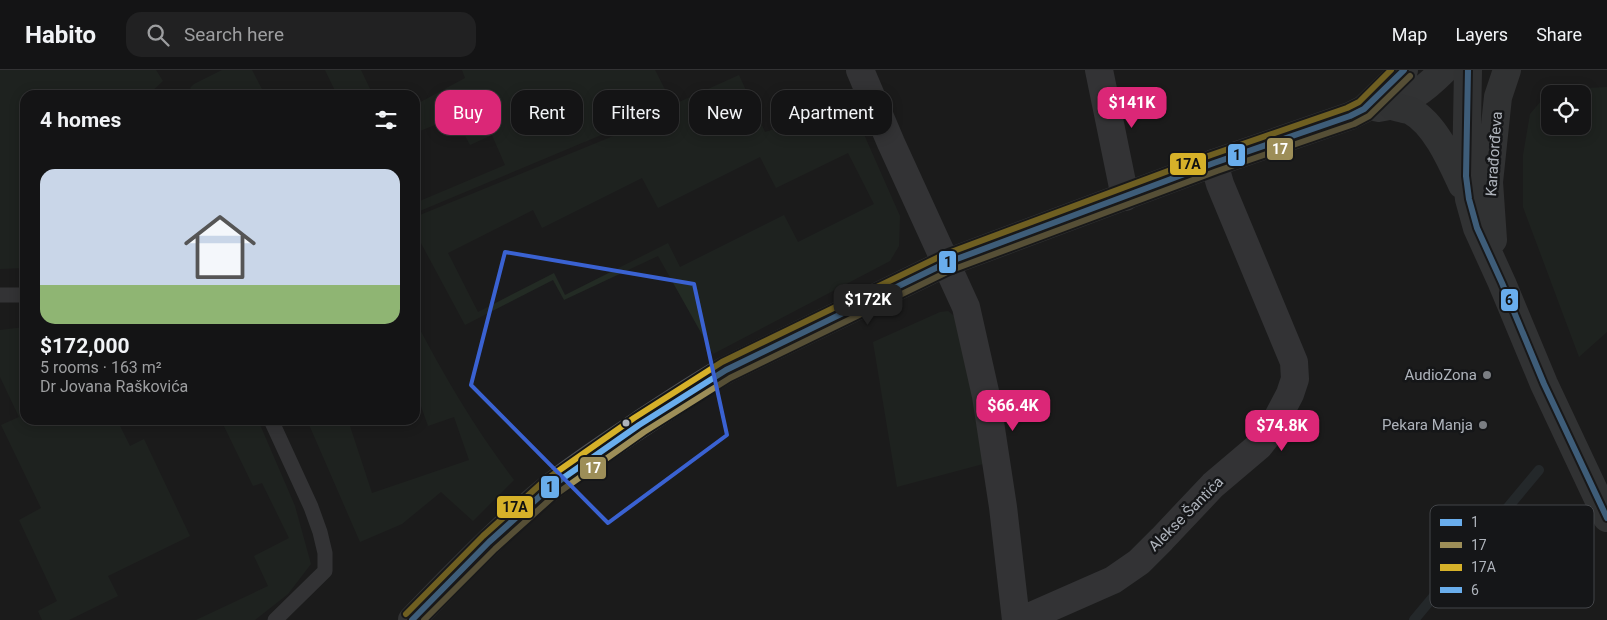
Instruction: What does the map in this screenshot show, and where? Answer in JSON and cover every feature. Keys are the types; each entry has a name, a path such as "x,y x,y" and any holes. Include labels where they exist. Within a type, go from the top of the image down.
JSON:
{"main road":[{"name":"Karađorđeva","path":"1468,70 1466,176 1469,199 1477,228 1544,384 1607,518"},
{"name":"Karađorđeva","path":"1496,269 1489,182 1498,97 1507,70"},
{"path":"1392,106 1411,111 1426,123 1445,148 1469,199"}],"street":[{"path":"860,70 966,307 986,396 1003,507 1016,620"},
{"path":"1099,70 1125,197"},
{"path":"1364,110 1404,70"},
{"path":"412,620 466,563 538,497 574,469 706,381 726,370 946,263 1214,163 1364,110 1392,106 1419,93 1444,70"},
{"name":"Alekse Šantića","path":"1022,620 1113,580 1138,562 1213,485 1259,446 1270,432 1290,394 1295,379 1294,362 1220,184 1214,163"}],"lane":[{"path":"0,295 20,295"},
{"path":"273,425 311,507 325,553 325,572 275,620"}],"highlighted area":[{"path":"505,252 694,284 727,435 608,523 471,385"}],"shaded area":[{"path":"0,70 156,70 163,81 153,90 20,90 20,268 0,269"},
{"path":"222,70 252,70 262,90 192,90 190,88 194,84"},
{"path":"325,70 361,70 371,90 335,90"},
{"path":"462,70 655,70 665,90 593,90 593,135 601,135 420,211 420,201 505,165 492,135 501,135 501,90 443,90 465,78"},
{"path":"739,75 746,90 706,90"},
{"path":"1607,87 1607,332 1579,357 1523,207 1523,155 1530,114 1541,101 1541,135 1591,135 1591,88"},
{"path":"435,94 435,125 420,131 420,102"},
{"path":"689,98 689,135 761,135 761,123 765,132 771,130 771,135 864,135 900,216 899,246 890,261 713,354 658,256 564,300 553,280 465,325 420,241 420,215 616,135 679,135 679,102","holes":["848,153 874,204 798,242 784,215 680,267 668,243 565,295 554,273 478,312 448,253 533,210 542,228 642,178 658,208 760,157 776,188"]},
{"path":"465,135 492,135 470,145"},
{"path":"948,311 958,319 987,463 897,487 873,342 940,312"},
{"path":"20,328 20,425 120,425 130,446 144,439 190,536 108,576 118,596 69,620 42,620 38,611 57,601 19,520 41,508 1,425 19,417 0,377 0,330"},
{"path":"420,330 461,402 514,480 473,521 441,492 402,524 360,542 309,425 350,425 372,493 469,460 454,417 428,426 420,403"},
{"path":"223,425 260,425 295,506 311,564 288,594 255,620 196,620 268,586 254,556 289,538 262,483 253,486"}],"waterway":[{"path":"1510,505 1539,470"},
{"path":"1414,620 1430,601"}],"transit line":[{"name":"17A","path":"406,614 483,536 544,481 634,418 722,362 943,255 1211,155 1347,108 1359,102 1391,70"},
{"name":"1","path":"412,620 489,542 549,488 639,425 726,370 946,263 1214,163 1350,116 1364,109 1404,70"},
{"name":"6","path":"1468,70 1466,176 1469,199 1477,228 1544,384 1607,518"},
{"name":"17","path":"424,620 495,549 555,495 644,432 730,378 949,271 1217,171 1354,124 1369,116 1410,76"}],"place":[{"name":"AudioZona","path":"1487,375"},
{"name":"Pekara Manja","path":"1483,425"}]}
